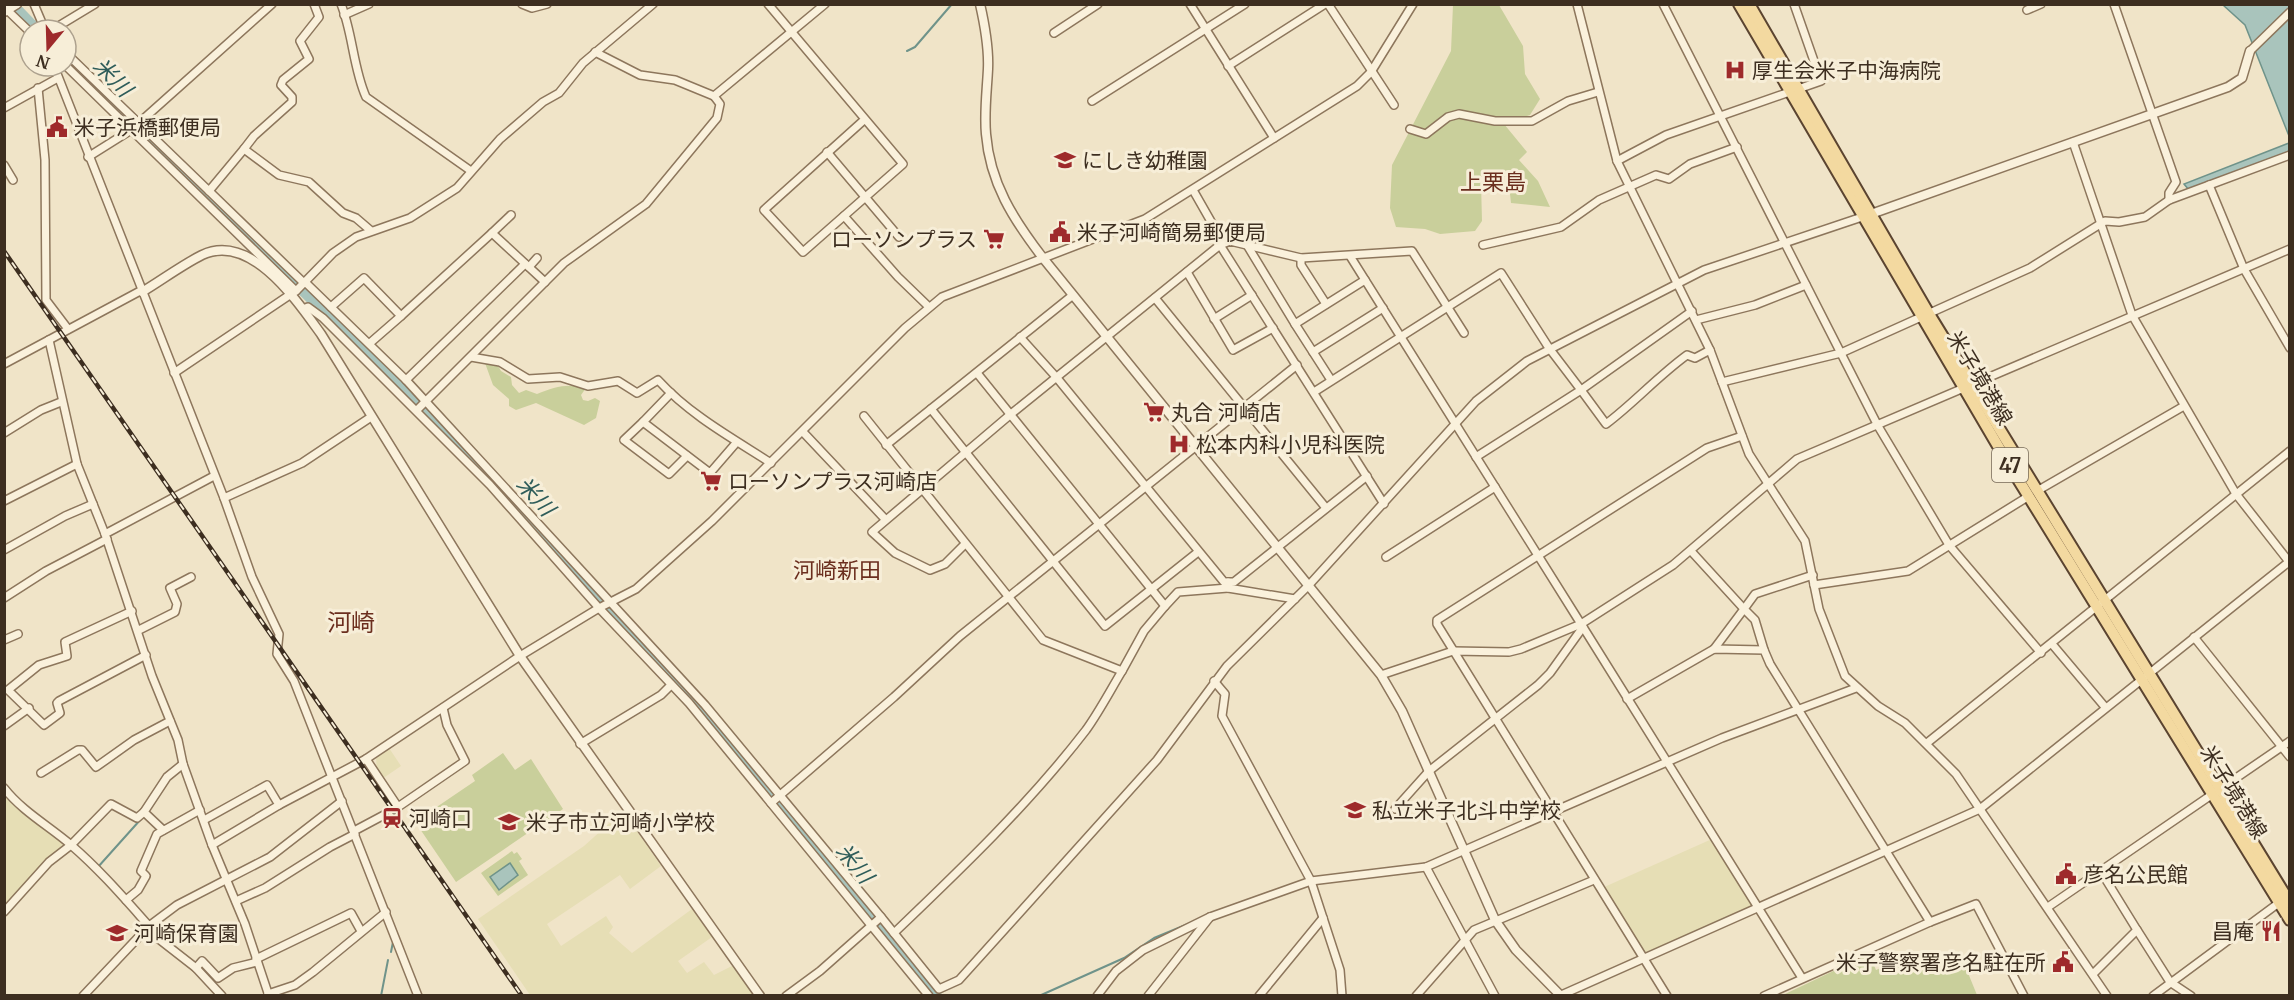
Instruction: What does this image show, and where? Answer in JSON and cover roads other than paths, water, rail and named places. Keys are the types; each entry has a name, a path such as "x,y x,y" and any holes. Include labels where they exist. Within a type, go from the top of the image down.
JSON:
{"main road":[{"name":"米子境港線","path":"1739,4 1794,90 1925,316 2100,604 2215,791 2286,900 2289,920"},
{"name":"米子境港線","path":"1749,4 1794,90"}],"street":[{"path":"34,4 40,18"},
{"path":"72,18 95,4"},
{"path":"88,156 130,130 273,4"},
{"path":"209,191 254,136 292,102 292,97 281,85 283,80 309,59 300,41 319,17 314,4"},
{"path":"341,4 360,85 366,97 471,171"},
{"path":"345,15 369,4"},
{"path":"522,4 532,8 547,4"},
{"path":"174,374 299,288 333,254 370,230 410,218 457,188 500,139 543,102 559,93 595,52 653,4"},
{"path":"768,4 903,164 803,252 764,210 864,120"},
{"path":"714,96 825,4"},
{"path":"980,4 987,32 986,132 990,161 1003,200 1020,228 1043,258 1381,675 1393,694 1429,771 1494,920 1516,950 1560,995 1888,852 1980,809 2289,562 2236,494 2132,315 2073,142"},
{"path":"1054,33 1098,4"},
{"path":"1190,4 1274,138"},
{"path":"1092,101 1245,4"},
{"path":"1228,66 1326,4 1394,105"},
{"path":"212,845 279,805 366,759 520,656 636,589 771,463 929,307 942,297 1145,219 1357,86 1371,72 1413,4"},
{"path":"1576,4 1617,161 1710,350 1742,435 1766,483 1805,541 1819,609 1839,664 1856,688 1905,723 1956,774 2107,996"},
{"path":"1663,4 1878,426 1949,545 2041,653"},
{"path":"1617,161 1666,135 1821,81 1794,4"},
{"path":"2027,10 2041,4"},
{"path":"2114,4 2176,182 2169,192 2169,200"},
{"path":"939,989 959,980 1157,760 1214,681 1309,585 1455,424 1500,379 1549,348 1704,270 1867,215 2237,83 2242,78 2250,51 2289,12"},
{"path":"417,410 564,263 646,204 663,187 717,118 720,104 714,96 675,80 640,75 595,52"},
{"path":"78,65 209,191 299,288 303,309 520,656 760,996"},
{"path":"4,108 58,78 224,498 252,577 279,634 277,654 294,681 418,996"},
{"path":"78,78 130,130 299,288"},
{"path":"38,88 45,160 46,300 68,329"},
{"path":"1410,129 1426,134 1448,117 1459,114 1495,121 1532,121 1568,101 1598,92"},
{"path":"1483,245 1561,226 1599,200 1629,189 1656,175 1669,179 1689,164 1737,147"},
{"path":"244,149 279,175 309,182 344,213 356,218 370,230"},
{"path":"827,152 899,237"},
{"path":"1722,382 1841,353 2030,268 2100,223 2145,217 2169,200 2289,155"},
{"path":"4,165 13,180"},
{"path":"2209,185 2244,269 2289,348"},
{"path":"1193,190 1213,225 1220,245 1384,504"},
{"path":"370,343 511,215"},
{"path":"844,216 898,277 929,307"},
{"path":"492,233 545,282"},
{"path":"965,544 945,564 930,570 895,553 872,532 1011,414 1220,245 1230,241 1301,258 1412,251 1464,333"},
{"path":"1247,245 1331,380"},
{"path":"1381,675 1453,651 1509,652 1582,626 1691,551 1766,483 1797,459 2289,249"},
{"path":"4,364 142,291 203,255 226,251 253,258 331,306 406,380 514,495 771,802 876,921 894,933 944,996"},
{"path":"1350,256 1802,978"},
{"path":"406,380 537,258"},
{"path":"1301,258 1301,265 1326,304"},
{"path":"1187,272 1233,350 1273,328"},
{"path":"1314,392 1501,273 1549,348 1606,424 1630,406 1634,398 1669,372 1673,365 1688,355 1695,358 1710,350"},
{"path":"331,306 364,278 401,316"},
{"path":"1295,324 1365,279"},
{"path":"1696,321 1755,305 1806,285"},
{"path":"886,445 1073,295"},
{"path":"1214,319 1252,295"},
{"path":"1155,298 1326,508"},
{"path":"303,309 308,307 323,318 417,410 705,705 780,795 876,921 929,996"},
{"path":"1313,352 1383,308"},
{"path":"1476,457 1581,390 1692,311"},
{"path":"1020,337 1057,378 1224,582 1228,585 1295,599"},
{"path":"49,339 61,402 77,465 106,537 178,740 183,764 225,879 236,901 268,995 295,985 386,912"},
{"path":"471,357 500,362 528,379 560,377 588,386 618,381 637,393 658,380 670,393 736,443 771,463"},
{"path":"771,802 1008,597 1297,365"},
{"path":"977,373 1165,606"},
{"path":"670,393 624,440 669,474 687,456"},
{"path":"4,433 41,410 61,402"},
{"path":"1814,585 1908,571 2033,494 2184,406"},
{"path":"931,409 1106,626 1198,552"},
{"path":"864,416 1008,597 1050,645 1122,671"},
{"path":"224,498 302,464 371,417"},
{"path":"643,422 710,473 736,443"},
{"path":"803,432 885,519"},
{"path":"1667,996 1438,628 1437,620 1707,448 1742,435"},
{"path":"1926,742 2041,653 2289,451"},
{"path":"4,501 77,465"},
{"path":"4,598 45,572 214,476"},
{"path":"894,933 1002,827 1060,761 1087,728 1144,632 1178,592 1228,585 1234,582 1367,476"},
{"path":"1386,557 1495,487"},
{"path":"4,550 65,516 93,504"},
{"path":"1691,551 1755,620 1764,650 1930,922"},
{"path":"1627,699 1714,649 1755,594 1812,575"},
{"path":"139,630 175,612 177,604 170,588 191,577"},
{"path":"132,611 65,642 67,656 39,665 6,689 44,724 60,713 58,702 146,655"},
{"path":"1395,809 1429,771 1550,673 1582,626"},
{"path":"4,640 18,634"},
{"path":"2194,637 2289,757"},
{"path":"2052,644 2105,707"},
{"path":"1714,649 1764,650"},
{"path":"1214,681 1225,694 1222,716 1234,741 1311,881 1340,970 1342,996"},
{"path":"580,744 661,695 671,685"},
{"path":"1096,996 1116,971 1143,950 1210,917 1311,881 1426,867 1667,763 1856,688"},
{"path":"4,726 28,708"},
{"path":"366,759 398,807 465,761 447,725 443,708"},
{"path":"41,773 78,750 82,750 96,767 134,740 170,721"},
{"path":"2048,907 2289,741"},
{"path":"4,912 49,862 71,845 111,804 137,818 144,812 167,777 183,764"},
{"path":"204,820 267,785 279,805"},
{"path":"4,788 21,807 71,845 126,900 147,927 198,966 222,996"},
{"path":"83,996 147,927 177,905 270,857 342,801"},
{"path":"126,900 146,876 141,871 152,840 163,830 200,810"},
{"path":"144,812 163,830"},
{"path":"236,901 265,888 384,815"},
{"path":"1426,867 1495,996"},
{"path":"2100,870 2170,982 2191,996"},
{"path":"1416,996 1474,930 1594,880"},
{"path":"2152,996 2286,900"},
{"path":"1764,996 1930,922 1976,904 2024,996"},
{"path":"198,966 202,961 218,978 232,968 256,960 351,913 361,931"},
{"path":"1148,996 1210,917"},
{"path":"1259,996 1323,918"},
{"path":"786,996 820,971 876,921"},
{"path":"2093,974 2137,930"}],"water":[{"path":"2288,4 2289,136 2245,25 2223,5"},
{"path":"2289,143 2289,152 2189,190 2184,184"},
{"path":"510,863 518,875 499,890 490,877"}],"waterway":[{"name":"米川","path":"11,4 24,18"},
{"path":"907,51 915,47 952,4"},
{"name":"米川","path":"78,72 372,357 500,488 700,708 936,996"},
{"path":"98,867 141,819"},
{"path":"1039,996 1124,958 1154,938 1205,917"},
{"path":"391,952 393,942"},
{"path":"381,996 388,960"}],"railway":[{"path":"4,251 522,996"}],"place":[{"name":"厚生会米子中海病院","path":"1735,70"},
{"name":"米子浜橋郵便局","path":"57,127"},
{"name":"にしき幼稚園","path":"1065,160"},
{"name":"米子河崎簡易郵便局","path":"1060,232"},
{"name":"ローソンプラス","path":"994,239"},
{"name":"丸合 河崎店","path":"1154,412"},
{"name":"松本内科小児科医院","path":"1179,444"},
{"name":"ローソンプラス河崎店","path":"711,481"},
{"name":"私立米子北斗中学校","path":"1355,810"},
{"name":"河崎口","path":"392,818"},
{"name":"米子市立河崎小学校","path":"509,822"},
{"name":"彦名公民館","path":"2066,874"},
{"name":"昌庵","path":"2271,931"},
{"name":"河崎保育園","path":"117,933"},
{"name":"米子警察署彦名駐在所","path":"2063,962"}],"district":[{"name":"上栗島","path":"1493,182"},
{"name":"河崎新田","path":"837,570"},
{"name":"河崎","path":"351,622"}]}
